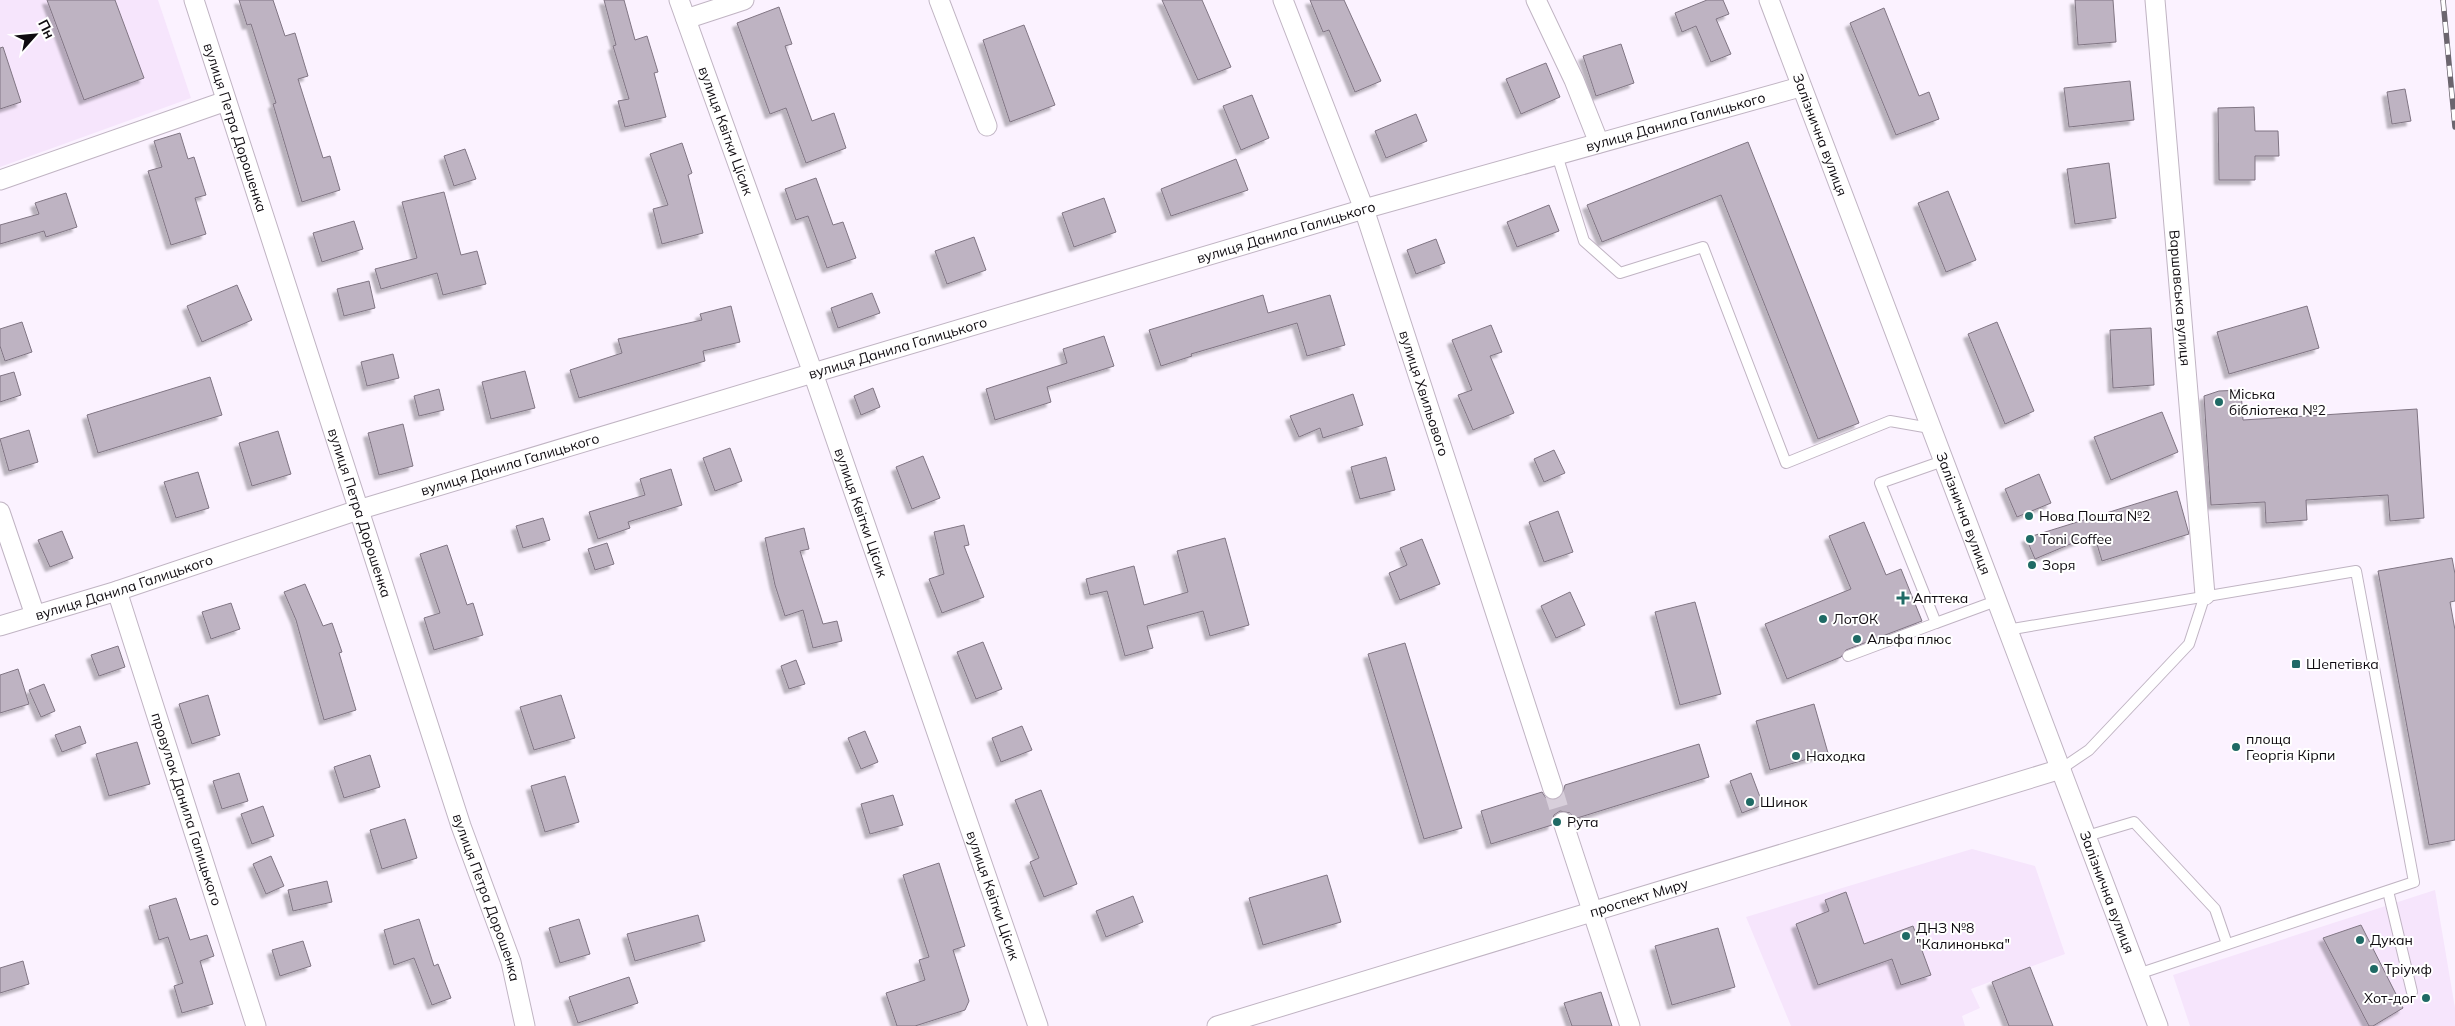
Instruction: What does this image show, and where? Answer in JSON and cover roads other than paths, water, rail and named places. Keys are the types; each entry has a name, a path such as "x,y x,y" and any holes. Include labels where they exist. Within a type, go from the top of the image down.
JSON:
{"street":[{"name":"вулиця Петра Дорошенка","path":"194,0 461,826 511,962 525,1026"},
{"name":"вулиця Квітки Цісик","path":"679,0 813,373 1038,1026"},
{"path":"686,19 744,0"},
{"path":"939,0 987,126"},
{"name":"вулиця Хвильового","path":"1283,0 1364,209 1553,789"},
{"path":"1536,0 1574,80 1599,143"},
{"name":"Залізнична вулиця","path":"1769,0 1800,87 2158,1026"},
{"name":"Варшавська вулиця","path":"2155,0 2205,595"},
{"name":"вулиця Данила Галицького","path":"0,626 117,591 358,510 813,373 1364,209 1800,87"},
{"path":"0,180 226,101"},
{"path":"0,512 35,615"},
{"name":"провулок Данила Галицького","path":"117,591 256,1026"},
{"name":"проспект Миру","path":"1216,1026 2061,769"},
{"path":"1563,822 1630,1026"}],"lane":[{"path":"1557,155 1584,241 1620,273 1703,247 1786,463 1890,421 1930,428"},
{"path":"1936,623 1880,483 1943,462"},
{"path":"2007,630 2205,595 2356,571 2414,882 2138,974"},
{"path":"2061,769 2089,750 2189,644 2205,595"},
{"path":"1848,656 1996,601"},
{"path":"2087,836 2134,822 2215,909 2227,944"},
{"path":"2388,891 2412,992"}],"tunnel":[{"path":"1553,789 1563,822"}],"railway":[{"path":"2443,0 2455,127"}],"place":[{"name":"Міська бібліотека №2","path":"2219,402"},
{"name":"Нова Пошта №2","path":"2029,516"},
{"name":"Toni Coffee","path":"2030,539"},
{"name":"Зоря","path":"2032,565"},
{"name":"Апттека","path":"1903,598"},
{"name":"ЛотОК","path":"1823,619"},
{"name":"Альфа плюс","path":"1857,639"},
{"name":"Шепетівка","path":"2296,664"},
{"name":"площа Георгія Кірпи","path":"2236,747"},
{"name":"Находка","path":"1796,756"},
{"name":"Шинок","path":"1750,802"},
{"name":"Рута","path":"1557,822"},
{"name":"ДНЗ №8 \"Калинонька\"","path":"1906,936"},
{"name":"Дукан","path":"2360,940"},
{"name":"Тріумф","path":"2374,969"},
{"name":"Хот-дог","path":"2426,998"}]}
